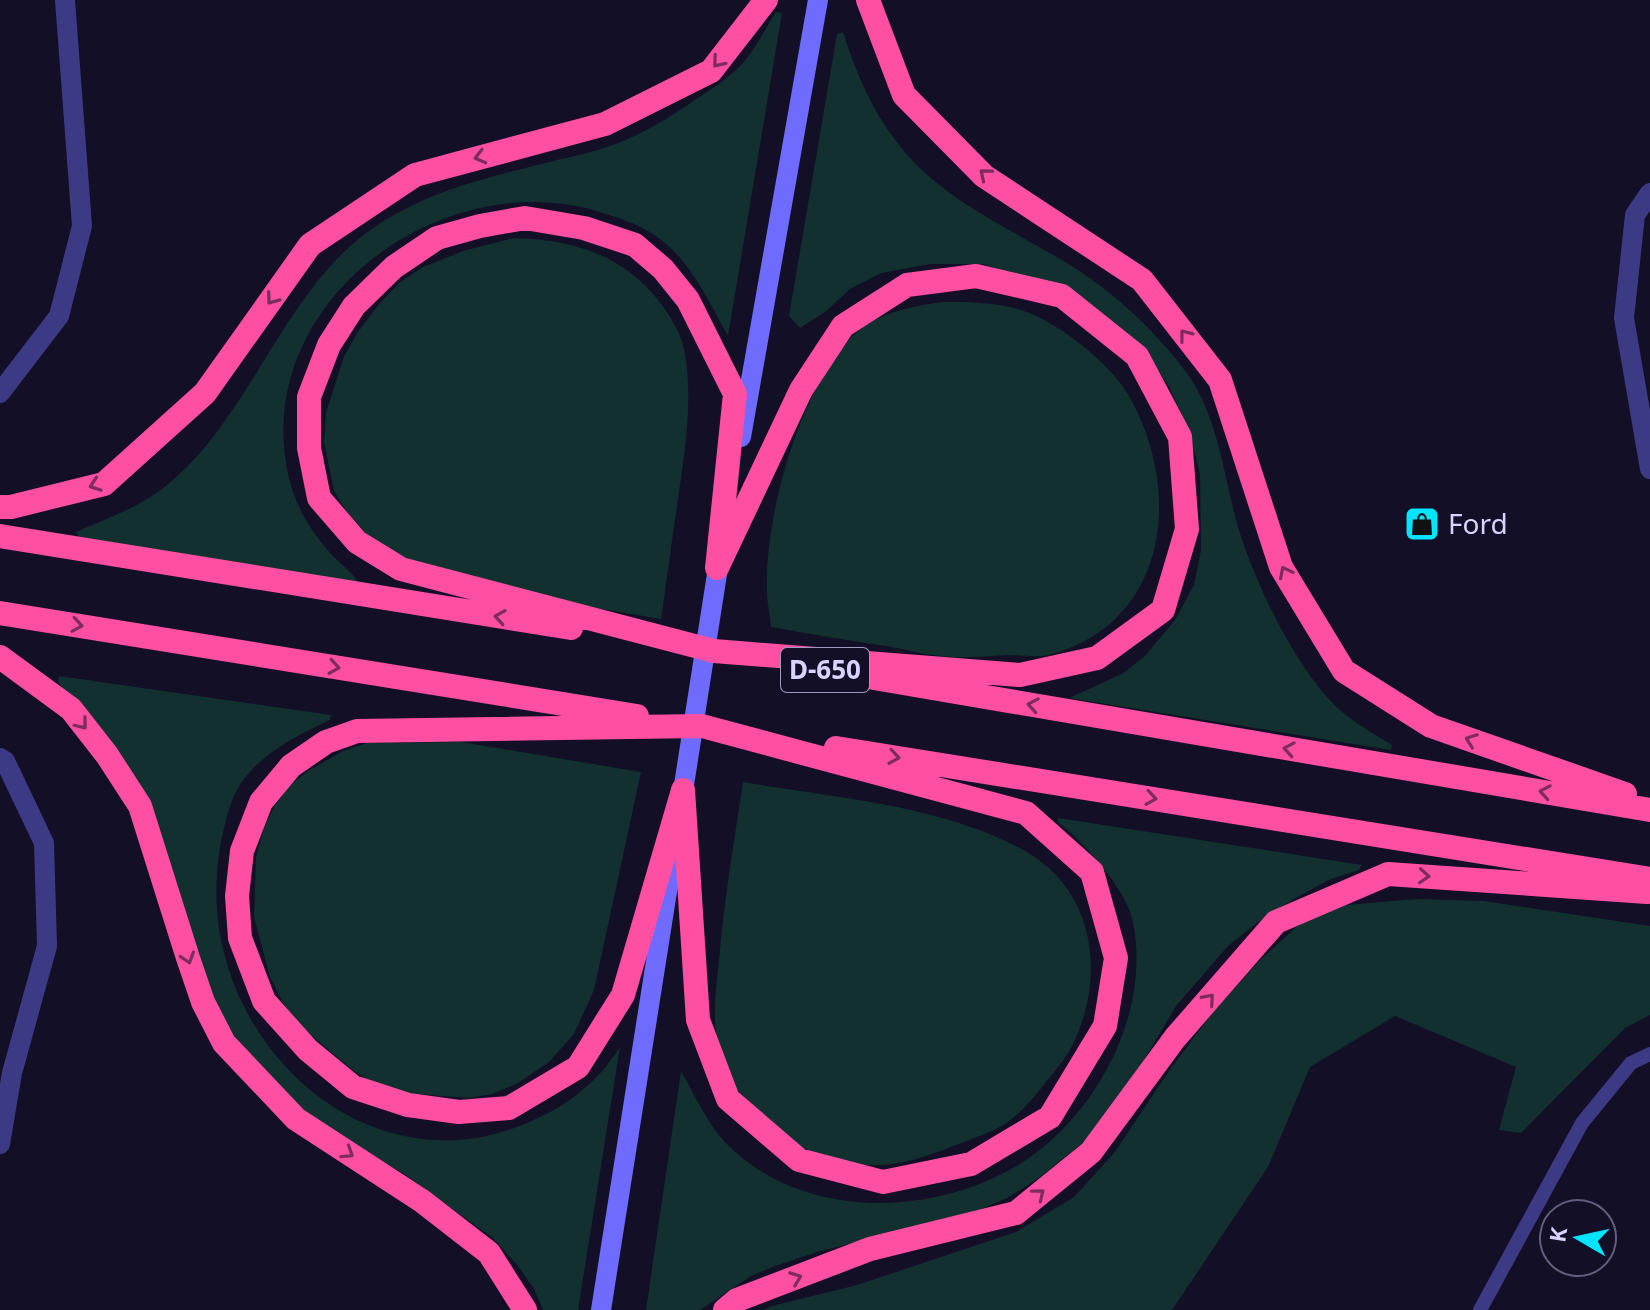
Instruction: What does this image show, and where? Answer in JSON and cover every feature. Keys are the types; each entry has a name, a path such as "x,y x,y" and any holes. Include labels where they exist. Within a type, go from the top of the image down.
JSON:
{"highway":[{"path":"0,507 104,484 205,393 310,245 415,175 605,124 711,71 766,0"},
{"path":"868,0 904,95 984,176 1142,280 1220,380 1281,567 1344,671 1431,726 1650,803"},
{"path":"525,218 584,228 635,245 663,269 688,300 735,394 716,580 801,390 834,339 843,326 907,285 976,276 1062,296 1137,356 1180,437 1187,529 1163,610 1097,658 1020,675 714,651 401,569 357,542 319,498 309,448 309,397 329,345 354,306 394,267 437,238 480,226 525,218"},
{"name":"D-650","path":"0,536 714,651 1650,810"},
{"path":"0,613 1650,879"},
{"path":"0,657 71,709 107,755 140,806 203,1002 224,1043 296,1119 422,1201 489,1253 525,1310"},
{"path":"702,726 1026,813 1092,872 1116,958 1105,1026 1050,1117 971,1164 883,1182 799,1160 728,1099 698,1020 683,790 623,995 578,1067 509,1108 459,1112 408,1105 353,1087 308,1050 264,1001 240,938 237,896 242,851 261,802 291,766 326,742 357,731 702,726"},
{"path":"725,1310 737,1300 870,1249 1016,1213 1091,1152 1175,1038 1276,922 1388,874 1650,893"}],"street":[{"path":"0,393 59,316 82,226 65,0"},
{"path":"601,1310 716,580 818,0"},
{"path":"1650,193 1635,215 1624,318 1650,469"},
{"path":"0,758 5,761 44,843 47,946 0,1097"},
{"path":"0,1144 6,1072"}],"lane":[{"path":"1480,1310 1582,1123 1631,1063 1650,1054"}],"green space":[{"path":"776,12 782,13 728,336 685,264 662,241 643,228 603,213 542,202 481,208 423,228 371,260 328,304 298,355 284,414 289,478 296,500 312,530 358,583 79,537 76,532 149,498 190,464 218,431 315,285 343,253 376,226 441,193 486,178 597,150 644,132 736,70 751,53"},
{"path":"843,32 878,115 899,145 926,174 963,202 1062,260 1112,295 1142,322 1183,368 1210,419 1242,540 1278,623 1328,698 1351,719 1392,745 1391,750 1069,698 1122,674 1145,656 1175,620 1194,585 1201,550 1200,474 1189,431 1170,388 1152,362 1070,294 984,264 930,264 881,273 850,289 825,312 800,328 789,316 837,34"},
{"path":"513,238 574,246 611,260 644,284 671,318 681,339 687,372 687,426 661,619 482,589 393,557 373,541 347,512 334,491 324,442 326,413 344,356 358,332 400,282 423,267 463,251"},
{"path":"942,302 1015,308 1062,331 1112,373 1129,396 1146,433 1156,472 1159,511 1154,549 1141,584 1120,614 1089,639 1049,655 944,656 771,627 768,560 779,490 803,417 819,383 837,355 866,325 898,311"},
{"path":"59,676 331,715 330,720 293,738 270,754 241,783 231,802 224,828 217,876 220,936 237,992 266,1043 305,1085 351,1117 404,1136 462,1140 522,1125 577,1094 611,1061 620,1047 578,1310 543,1310 534,1289 493,1238 403,1173 305,1114 249,1061 214,1004 176,884 58,681"},
{"path":"461,742 641,772 594,990 574,1034 549,1062 518,1083 492,1094 469,1098 404,1093 375,1084 354,1071 300,1026 284,1005 270,977 254,917 256,857 264,828 289,786 343,751 367,743"},
{"path":"743,782 891,806 964,824 1030,854 1052,871 1069,892 1081,915 1091,967 1089,994 1082,1020 1072,1046 1062,1061 1031,1100 1004,1125 929,1155 893,1164 865,1165 811,1152 764,1122 745,1102 730,1079 720,1053 715,1018 724,916"},
{"path":"1058,818 1362,865 1359,870 1331,879 1299,896 1266,916 1228,946 1176,1006 1131,1082 1091,1136 1039,1178 1007,1198 970,1214 817,1252 775,1266 751,1276 700,1310 646,1310 681,1071 709,1121 730,1147 761,1171 796,1188 834,1199 873,1203 913,1201 952,1193 989,1180 1023,1162 1050,1141 1074,1116 1096,1088 1126,1025 1134,991 1137,956 1133,922 1122,896 1103,867 1058,822"},
{"path":"1416,899 1484,901 1650,926 1650,1015 1625,1028 1521,1133 1499,1130 1516,1067 1395,1016 1310,1067 1268,1167 1172,1310 764,1310 857,1285 1016,1232 1074,1197 1114,1153 1213,1012 1259,961 1303,921 1346,905"}],"place":[{"name":"Ford","path":"1422,524"}]}
